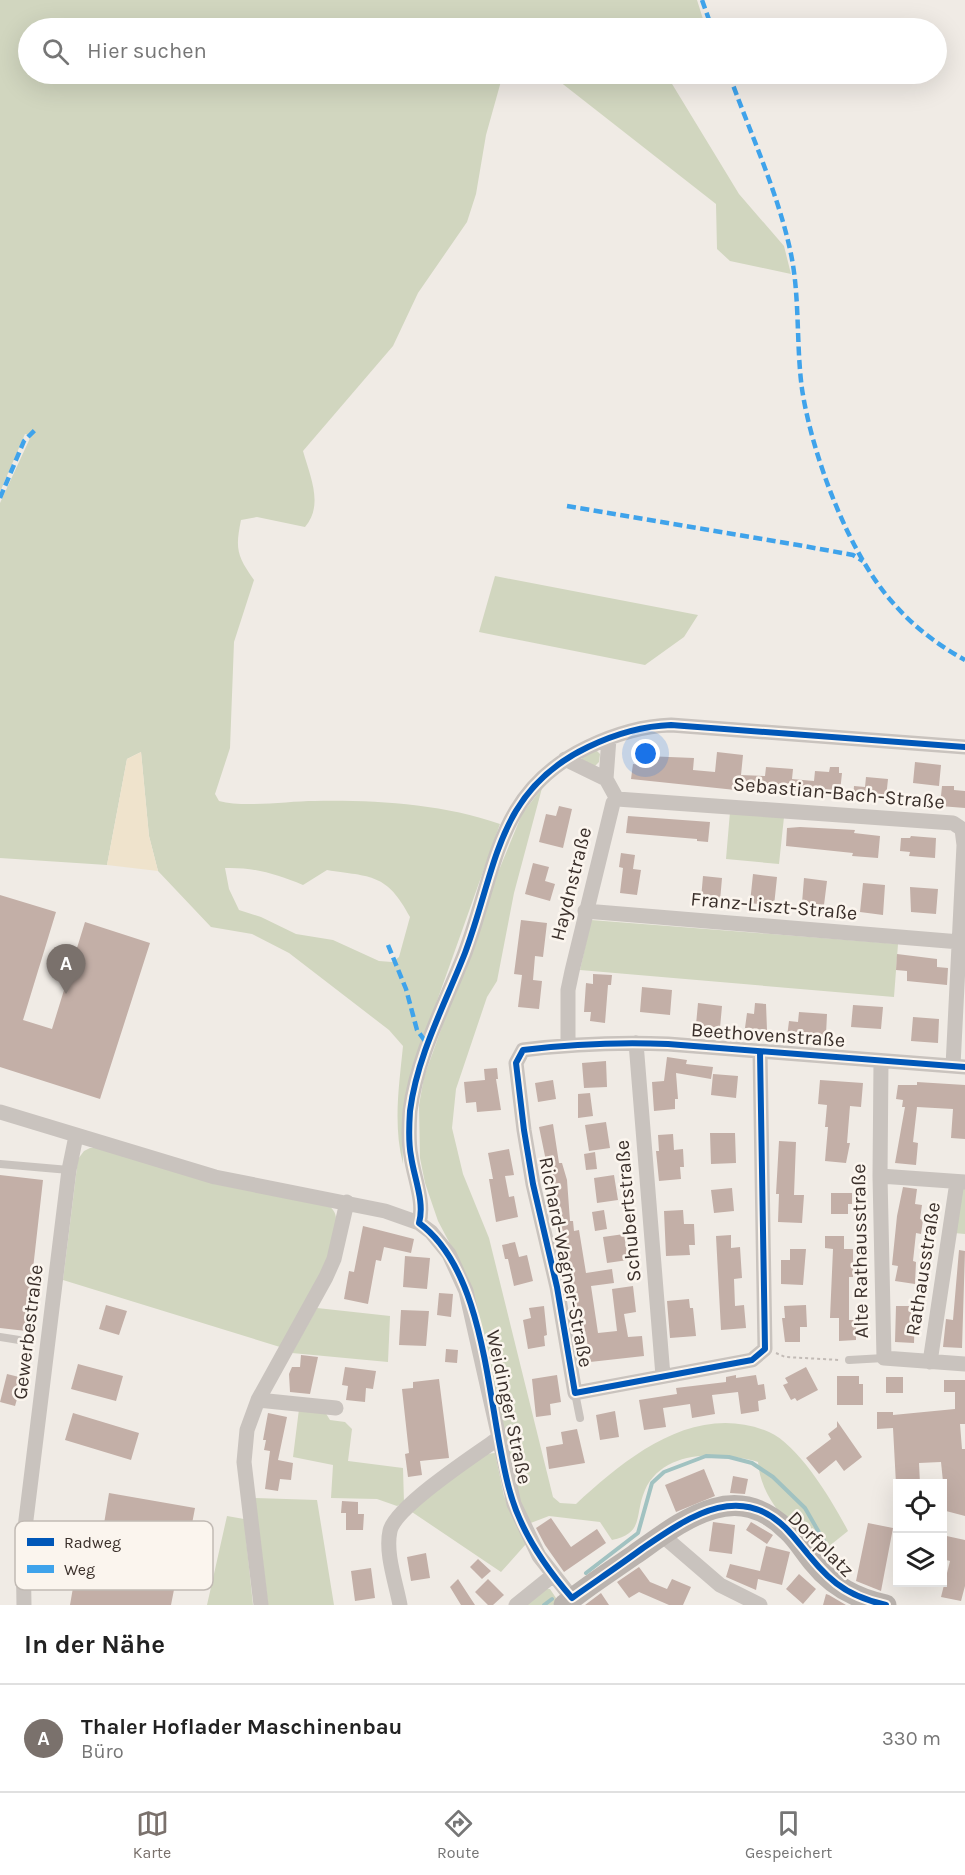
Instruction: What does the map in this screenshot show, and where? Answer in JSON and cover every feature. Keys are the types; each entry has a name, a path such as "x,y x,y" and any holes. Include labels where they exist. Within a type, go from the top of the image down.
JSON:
{"street":[{"path":"419,1223 421,1210 409,1133 418,1072 470,940 513,814 537,781 565,759 609,738 653,726 671,725 965,747"},
{"path":"609,738 606,779 617,799"},
{"path":"565,759 606,779"},
{"name":"Sebastian-Bach-Straße","path":"617,799 624,797 953,823 962,829 964,845 960,942 959,1067"},
{"name":"Haydnstraße","path":"568,1045 568,990 585,911 613,803 617,799"},
{"name":"Franz-Liszt-Straße","path":"585,911 960,942"},
{"name":"Beethovenstraße","path":"568,1045 636,1043 959,1067"},
{"name":"Schubertstraße","path":"636,1043 663,1376"},
{"name":"Richard-Wagner-Straße","path":"568,1045 523,1050 517,1057 516,1063 533,1184 557,1287 575,1393 752,1360 765,1349"},
{"path":"760,1052 765,1349"},
{"name":"Alte Rathausstraße","path":"881,1060 880,1176 884,1358 965,1364"},
{"name":"Weidinger Straße","path":"0,1112 215,1177 385,1211 419,1223 431,1232 449,1254 466,1291 514,1504 539,1556 568,1602"},
{"name":"Gewerbestraße","path":"26,1521 69,1170 76,1136"},
{"name":"Rathausstraße","path":"880,1176 961,1182 930,1362"},
{"path":"261,1605 244,1462 247,1430 258,1400 334,1259 347,1202"},
{"path":"258,1400 336,1408"},
{"name":"Weidinger Straße","path":"400,1605 389,1534 395,1517 469,1458 499,1438"},
{"name":"Dorfplatz","path":"568,1602 662,1535 699,1512 729,1505 762,1512 786,1528 815,1565 838,1587 853,1596 886,1605"},
{"path":"662,1535 720,1585 760,1605"},
{"path":"516,1605 552,1576"},
{"name":"Gewerbestraße","path":"24,1590 24,1605"}],"lane":[{"path":"0,1164 69,1170"},
{"path":"0,1337 19,1340"},
{"path":"849,1360 884,1358"},
{"path":"575,1393 580,1418"}],"path":[{"path":"765,1349 785,1357 849,1360"}],"green space":[{"path":"0,0 697,0 703,18 18,18 18,84 500,84 486,135 476,194 467,222 418,293 393,346 303,451 314,490 315,500 311,518 305,527 257,517 241,520 238,538 241,558 254,580 234,642 230,748 215,794 219,801 253,804 361,801 432,808 500,824 411,1074 402,1122 403,1164 398,1120 403,1046 389,1030 289,953 252,934 211,927 158,871 149,836 141,752 127,759 107,865 0,858 0,503 31,436 25,434 0,492","holes":["225,868 265,872 303,885 327,870 367,876 385,885 394,892 410,917 399,957 392,962 379,961 333,940 296,934 261,917 239,910 229,889"]},
{"path":"563,84 672,84 739,194 784,246 791,274 730,261 717,249 716,204"},
{"path":"495,576 698,615 684,637 645,665 479,632"},
{"path":"596,750 600,754 599,762 595,766 582,762 582,756"},
{"path":"542,788 514,893 497,981 487,997 456,1089 452,1128 463,1174 489,1238 553,1497 560,1503 576,1504 640,1452 664,1439 689,1429 715,1424 742,1424 769,1432 792,1449 834,1505 848,1531 818,1555 789,1524 772,1501 760,1476 758,1462 744,1458 695,1456 665,1467 645,1490 634,1528 630,1533 612,1540 600,1522 549,1516 528,1524 516,1500 457,1257 438,1221 425,1183 420,1158 419,1105 424,1077 492,887 522,814"},
{"path":"730,812 784,817 779,864 726,859"},
{"path":"591,920 898,944 894,997 580,970"},
{"path":"90,1148 101,1148 327,1204 331,1207 336,1219 330,1249 306,1302 280,1347 63,1280 78,1159 84,1151"},
{"path":"962,1189 965,1189 965,1234 954,1233"},
{"path":"317,1308 390,1316 388,1362 292,1353"},
{"path":"299,1409 325,1412 330,1420 345,1422 352,1429 348,1461 403,1468 404,1503 397,1506 377,1499 331,1498 333,1465 293,1457"},
{"path":"495,1453 504,1496 526,1544 501,1572 409,1510 485,1454"},
{"path":"255,1498 317,1500 334,1605 268,1605"},
{"path":"227,1516 244,1519 253,1605 207,1605 210,1590 213,1590 213,1578"},
{"path":"544,1589 550,1589 558,1601 553,1605 522,1605"}],"sand":[{"path":"141,752 149,836 158,871 107,865 127,759"}],"building":[{"path":"717,752 743,755 741,775 765,776 766,767 793,769 792,779 814,781 815,771 829,772 830,767 839,767 839,773 842,773 840,792 816,790 816,795 803,794 803,791 764,788 764,793 631,779 633,764 644,765 645,756 694,758 693,770 715,772"},
{"path":"915,762 941,765 939,786 913,783"},
{"path":"866,777 888,779 886,798 864,796 863,800 853,799 854,786 865,787"},
{"path":"942,786 954,786 954,790 965,791 965,808 940,806"},
{"path":"559,806 572,809 563,848 539,842 546,814 556,816"},
{"path":"628,816 710,822 708,842 626,833"},
{"path":"787,828 855,830 854,833 880,836 878,858 786,846"},
{"path":"911,836 936,838 935,858 909,856 910,852 900,851 901,838"},
{"path":"621,853 635,855 633,869 641,870 637,895 620,893 623,868 619,867"},
{"path":"533,863 549,867 545,881 555,884 550,901 525,894"},
{"path":"753,874 777,877 774,906 750,903"},
{"path":"703,876 722,878 720,901 701,899"},
{"path":"804,878 827,881 824,905 802,903"},
{"path":"863,883 885,885 883,915 860,912"},
{"path":"910,887 938,889 936,914 911,912"},
{"path":"0,895 56,912 23,1020 52,1029 85,922 150,943 100,1099 0,1067"},
{"path":"521,920 547,923 543,957 535,956 533,980 542,981 539,1009 518,1007 522,975 514,974"},
{"path":"897,954 937,959 937,967 948,968 947,985 907,981 907,971 896,970"},
{"path":"593,974 612,975 611,985 608,985 605,1023 590,1021 591,1012 584,1012 586,983 593,984"},
{"path":"642,987 672,990 670,1015 640,1012"},
{"path":"698,1003 722,1006 720,1028 696,1025"},
{"path":"755,1003 766,1004 767,1030 745,1028 747,1013 754,1014"},
{"path":"853,1005 883,1007 881,1029 851,1027"},
{"path":"799,1012 827,1014 826,1035 801,1033 800,1038 787,1037 789,1021 798,1022"},
{"path":"913,1017 939,1019 938,1043 911,1041"},
{"path":"667,1057 687,1060 686,1064 713,1067 711,1079 676,1073 678,1099 675,1099 675,1109 654,1111 652,1082 664,1081"},
{"path":"606,1061 607,1087 584,1088 582,1063"},
{"path":"497,1068 498,1079 496,1079 501,1110 477,1112 476,1102 466,1103 464,1082 485,1080 484,1069"},
{"path":"713,1074 738,1076 736,1098 711,1095"},
{"path":"553,1080 556,1099 538,1102 535,1083"},
{"path":"820,1080 863,1083 861,1107 850,1106 847,1143 850,1143 846,1163 825,1161 827,1105 818,1104"},
{"path":"917,1082 965,1085 965,1139 951,1138 953,1109 917,1107 913,1142 918,1143 916,1165 895,1163 905,1107 902,1107 903,1100 896,1099 898,1085 917,1085"},
{"path":"590,1093 593,1116 578,1118 578,1094"},
{"path":"606,1122 610,1148 589,1151 585,1125"},
{"path":"553,1124 559,1163 562,1163 567,1180 570,1221 573,1221 574,1231 579,1230 586,1273 612,1269 614,1283 591,1286 598,1333 617,1331 612,1289 633,1286 636,1312 624,1314 628,1337 642,1336 644,1356 590,1362 586,1334 582,1335 539,1127"},
{"path":"710,1133 735,1133 736,1163 711,1164"},
{"path":"673,1134 674,1150 683,1149 684,1167 680,1167 681,1179 659,1181 656,1151 659,1151 658,1135"},
{"path":"779,1141 796,1142 794,1195 804,1195 802,1223 778,1222 779,1194 776,1194"},
{"path":"509,1149 514,1175 505,1176 509,1197 514,1196 518,1217 496,1222 489,1179 493,1179 488,1153"},
{"path":"595,1152 597,1169 586,1170 584,1154"},
{"path":"0,1175 43,1180 26,1331 0,1328"},
{"path":"614,1175 618,1200 597,1203 594,1178"},
{"path":"903,1187 917,1189 915,1204 922,1205 921,1234 916,1233 913,1261 916,1262 915,1284 895,1281 898,1266 892,1265 897,1216"},
{"path":"732,1188 734,1211 714,1213 711,1190"},
{"path":"831,1193 852,1193 852,1204 848,1204 848,1214 831,1214"},
{"path":"604,1210 607,1229 595,1231 592,1212"},
{"path":"683,1210 684,1224 694,1224 695,1245 689,1245 690,1255 666,1256 664,1211"},
{"path":"363,1226 414,1239 411,1253 384,1247 381,1261 376,1260 368,1304 344,1299 349,1271 354,1272"},
{"path":"624,1234 628,1260 607,1263 603,1237"},
{"path":"731,1235 731,1248 740,1247 742,1278 734,1279 735,1306 744,1305 746,1328 721,1330 716,1236"},
{"path":"825,1236 844,1236 844,1249 853,1249 853,1277 849,1277 849,1320 856,1320 856,1340 839,1341 839,1318 830,1318 833,1249 825,1248"},
{"path":"515,1242 519,1257 527,1255 533,1281 514,1286 508,1259 505,1259 502,1245"},
{"path":"790,1249 806,1249 803,1285 781,1284 781,1260 790,1260"},
{"path":"959,1250 965,1251 962,1348 943,1347 946,1319 953,1320"},
{"path":"405,1256 430,1258 427,1289 403,1287"},
{"path":"439,1293 453,1294 451,1317 437,1315"},
{"path":"689,1299 690,1308 693,1308 696,1336 670,1338 667,1301"},
{"path":"106,1305 127,1311 119,1335 99,1329"},
{"path":"806,1305 807,1327 800,1327 800,1342 785,1342 782,1318 785,1318 784,1306"},
{"path":"544,1306 547,1335 544,1336 545,1346 528,1349 523,1320 531,1318 529,1308"},
{"path":"896,1306 915,1306 914,1343 895,1342"},
{"path":"401,1310 429,1311 426,1346 399,1345"},
{"path":"446,1349 458,1350 457,1363 445,1362"},
{"path":"301,1355 318,1357 310,1394 290,1392 289,1374 292,1367 300,1367"},
{"path":"78,1364 123,1376 116,1401 71,1389"},
{"path":"345,1367 376,1371 373,1389 366,1388 365,1402 346,1400 348,1386 342,1385"},
{"path":"806,1367 818,1390 797,1401 795,1398 791,1400 783,1385 788,1383 785,1378"},
{"path":"7,1374 23,1378 15,1406 0,1402"},
{"path":"557,1375 561,1402 550,1404 551,1415 536,1417 532,1379"},
{"path":"736,1375 736,1378 756,1375 758,1385 764,1384 766,1399 758,1401 759,1411 741,1414 738,1392 712,1395 715,1414 692,1418 690,1404 663,1408 666,1427 644,1430 639,1400 677,1394 676,1388 726,1382 726,1377"},
{"path":"837,1376 859,1376 859,1384 863,1384 863,1405 837,1405"},
{"path":"886,1377 903,1377 903,1393 886,1393"},
{"path":"439,1379 449,1458 420,1461 422,1475 408,1477 405,1454 409,1453 402,1389 413,1388 413,1382"},
{"path":"944,1380 965,1380 965,1424 960,1424 962,1449 965,1449 965,1516 947,1511 947,1479 943,1479 941,1462 919,1463 920,1479 896,1479 893,1428 877,1429 877,1412 893,1412 893,1415 955,1409 955,1392 944,1392"},
{"path":"615,1411 619,1437 600,1440 596,1415"},
{"path":"73,1413 139,1433 131,1460 65,1440"},
{"path":"268,1413 287,1417 278,1460 293,1463 291,1480 280,1479 278,1491 265,1489 270,1451 264,1450 266,1440 263,1440"},
{"path":"837,1421 862,1457 844,1471 836,1460 819,1474 806,1458 831,1439 828,1434 837,1427"},
{"path":"577,1429 585,1463 549,1469 546,1447 563,1444 561,1432"},
{"path":"704,1469 715,1496 676,1512 665,1485"},
{"path":"733,1476 748,1479 745,1494 730,1493"},
{"path":"109,1493 195,1508 193,1521 104,1521"},
{"path":"342,1501 358,1502 358,1514 364,1514 363,1530 346,1530 346,1513 341,1513"},
{"path":"551,1518 571,1547 597,1529 606,1543 564,1572 536,1528"},
{"path":"713,1522 735,1525 732,1554 709,1551"},
{"path":"751,1522 773,1535 767,1544 746,1530"},
{"path":"868,1523 893,1528 881,1591 856,1581"},
{"path":"947,1536 965,1540 965,1586 961,1601 941,1597 944,1587 947,1587 950,1561 947,1560"},
{"path":"766,1546 790,1552 782,1585 758,1579 756,1590 726,1577 730,1564 760,1571"},
{"path":"426,1553 430,1578 411,1581 407,1557"},
{"path":"478,1559 491,1571 482,1579 470,1567"},
{"path":"639,1567 650,1582 667,1589 672,1579 691,1587 683,1605 669,1605 639,1592 629,1598 617,1582"},
{"path":"371,1568 375,1598 355,1601 351,1571"},
{"path":"799,1574 816,1589 803,1604 786,1589"},
{"path":"458,1579 475,1605 461,1605 450,1587"},
{"path":"488,1579 504,1595 493,1605 488,1605 475,1592"},
{"path":"73,1590 174,1590 171,1605 70,1605"},
{"path":"601,1593 609,1605 585,1605"},
{"path":"826,1594 829,1595 846,1605 823,1605"}],"waterway":[{"path":"586,1573 638,1533 652,1483 664,1472 706,1456 729,1457 752,1463 773,1477 805,1508 828,1548"},
{"path":"544,1605 552,1599"}],"marked path":[{"path":"702,0 708,18"},
{"path":"733,84 779,208 791,254 796,287 802,389 814,444 835,503 862,559 894,604 927,635 965,660"},
{"path":"0,498 24,441 35,430"},
{"path":"567,506 853,555 863,561"},
{"path":"388,945 406,989 417,1030 428,1045"}],"cycle path":[{"path":"886,1605 855,1595 832,1580 775,1519 756,1509 737,1506 718,1508 699,1514 680,1524 572,1598 543,1561 527,1535 515,1507 502,1460 490,1386 472,1310 460,1275 442,1246 419,1223 420,1198 409,1145 410,1111 425,1050 465,953 504,835 517,809 534,786 558,765 608,738 639,729 671,725 965,747"},
{"path":"760,1052 765,1349 752,1360 575,1393 557,1287 533,1184 524,1130 516,1063 523,1050 596,1044 668,1044 965,1067"}],"place":[{"name":"Thaler Hoflader Maschinenbau","path":"66,994"}]}
